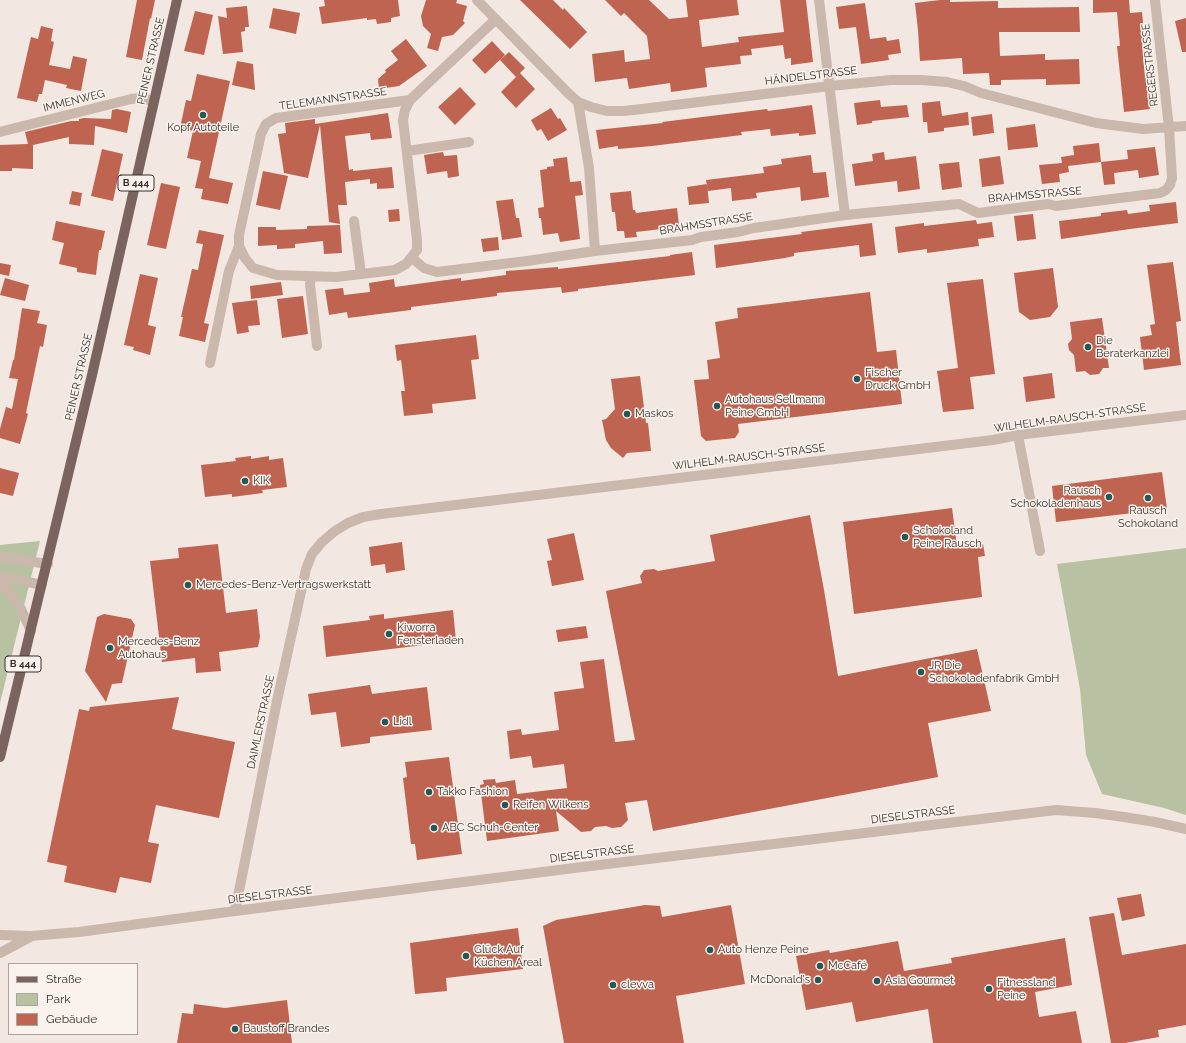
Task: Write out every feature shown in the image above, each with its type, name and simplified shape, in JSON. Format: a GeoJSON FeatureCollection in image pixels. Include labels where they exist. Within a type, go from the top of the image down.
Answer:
{"type":"FeatureCollection","features":[{"type":"Feature","properties":{"kind":"main road","name":"PEINER STRASSE"},"geometry":{"type":"LineString","coordinates":[[0,757],[48,564],[177,0]]}},
{"type":"Feature","properties":{"kind":"street","name":"HÄNDELSTRASSE"},"geometry":{"type":"LineString","coordinates":[[477,0],[563,89],[578,102],[607,111],[624,111],[830,86],[891,80],[921,80],[947,82],[1096,122],[1143,129],[1186,126]]}},
{"type":"Feature","properties":{"kind":"street"},"geometry":{"type":"LineString","coordinates":[[819,0],[845,215]]}},
{"type":"Feature","properties":{"kind":"street","name":"REGERSTRASSE"},"geometry":{"type":"LineString","coordinates":[[1155,0],[1169,128]]}},
{"type":"Feature","properties":{"kind":"street"},"geometry":{"type":"LineString","coordinates":[[239,246],[245,258],[253,268],[277,275],[336,277],[395,270],[406,264],[417,250],[417,240],[403,120],[405,110],[410,100],[496,19]]}},
{"type":"Feature","properties":{"kind":"street","name":"IMMENWEG"},"geometry":{"type":"LineString","coordinates":[[0,132],[131,99],[140,98],[154,101]]}},
{"type":"Feature","properties":{"kind":"street","name":"TELEMANNSTRASSE"},"geometry":{"type":"LineString","coordinates":[[210,363],[229,271],[239,246],[239,235],[257,150],[261,134],[266,124],[276,118],[410,100]]}},
{"type":"Feature","properties":{"kind":"street"},"geometry":{"type":"LineString","coordinates":[[578,102],[589,168],[595,251]]}},
{"type":"Feature","properties":{"kind":"street","name":"BRAHMSSTRASSE"},"geometry":{"type":"LineString","coordinates":[[412,258],[424,268],[437,272],[692,240],[701,237],[738,232],[754,228],[845,215],[960,204],[978,213],[1048,204],[1056,206],[1160,193],[1166,190],[1170,185],[1172,178],[1169,128]]}},
{"type":"Feature","properties":{"kind":"street"},"geometry":{"type":"LineString","coordinates":[[407,151],[469,142]]}},
{"type":"Feature","properties":{"kind":"street"},"geometry":{"type":"LineString","coordinates":[[354,221],[361,274]]}},
{"type":"Feature","properties":{"kind":"street"},"geometry":{"type":"LineString","coordinates":[[311,277],[310,284],[317,346]]}},
{"type":"Feature","properties":{"kind":"street","name":"WILHELM-RAUSCH-STRASSE"},"geometry":{"type":"LineString","coordinates":[[322,542],[335,531],[348,523],[363,517],[381,514],[993,440],[1018,435],[1186,415]]}},
{"type":"Feature","properties":{"kind":"street"},"geometry":{"type":"LineString","coordinates":[[1018,435],[1040,551]]}},
{"type":"Feature","properties":{"kind":"street","name":"DAIMLERSTRASSE"},"geometry":{"type":"LineString","coordinates":[[235,911],[299,596],[306,569],[312,554],[322,542]]}},
{"type":"Feature","properties":{"kind":"street"},"geometry":{"type":"LineString","coordinates":[[0,557],[48,564]]}},
{"type":"Feature","properties":{"kind":"street"},"geometry":{"type":"LineString","coordinates":[[0,576],[42,585]]}},
{"type":"Feature","properties":{"kind":"street"},"geometry":{"type":"LineString","coordinates":[[0,582],[21,609],[31,631]]}},
{"type":"Feature","properties":{"kind":"street","name":"DIESELSTRASSE"},"geometry":{"type":"LineString","coordinates":[[0,935],[31,936],[93,930],[647,859],[1056,810],[1102,814],[1155,822],[1186,829]]}},
{"type":"Feature","properties":{"kind":"street"},"geometry":{"type":"LineString","coordinates":[[0,953],[31,936]]}},
{"type":"Feature","properties":{"kind":"green space"},"geometry":{"type":"Polygon","coordinates":[[[40,541],[0,703],[0,545],[40,541]]]}},
{"type":"Feature","properties":{"kind":"green space"},"geometry":{"type":"Polygon","coordinates":[[[1186,548],[1186,815],[1164,808],[1102,794],[1086,755],[1080,689],[1057,564],[1186,548]]]}},
{"type":"Feature","properties":{"kind":"building"},"geometry":{"type":"Polygon","coordinates":[[[137,0],[155,0],[142,60],[126,57],[137,0]]]}},
{"type":"Feature","properties":{"kind":"building"},"geometry":{"type":"Polygon","coordinates":[[[324,0],[398,0],[400,16],[391,18],[391,22],[377,24],[376,19],[367,20],[367,18],[322,24],[319,7],[325,6],[324,0]]]}},
{"type":"Feature","properties":{"kind":"building"},"geometry":{"type":"Polygon","coordinates":[[[426,0],[457,0],[456,3],[467,6],[463,21],[465,23],[453,35],[442,37],[438,51],[427,48],[431,34],[423,26],[421,16],[426,0]]]}},
{"type":"Feature","properties":{"kind":"building"},"geometry":{"type":"Polygon","coordinates":[[[520,0],[553,0],[563,10],[564,8],[587,32],[570,49],[520,0]]]}},
{"type":"Feature","properties":{"kind":"building"},"geometry":{"type":"Polygon","coordinates":[[[605,0],[649,0],[669,19],[688,17],[686,0],[737,0],[739,15],[699,20],[702,47],[739,42],[738,37],[784,32],[780,0],[806,0],[813,62],[791,65],[791,58],[785,59],[783,45],[751,49],[752,55],[740,56],[741,64],[705,68],[707,87],[671,92],[670,83],[629,89],[627,78],[595,82],[592,54],[624,50],[625,62],[650,59],[647,36],[624,13],[621,16],[605,0]]]}},
{"type":"Feature","properties":{"kind":"building"},"geometry":{"type":"Polygon","coordinates":[[[950,0],[950,2],[998,1],[998,8],[1079,7],[1080,32],[999,32],[1000,56],[1045,54],[1045,60],[1079,59],[1080,84],[1046,85],[1046,79],[1001,80],[1001,85],[990,85],[989,73],[963,74],[962,58],[920,61],[915,3],[950,0]]]}},
{"type":"Feature","properties":{"kind":"building"},"geometry":{"type":"Polygon","coordinates":[[[1093,0],[1129,0],[1130,13],[1142,12],[1145,43],[1142,44],[1150,109],[1124,112],[1117,46],[1120,46],[1117,12],[1093,13],[1093,0]]]}},
{"type":"Feature","properties":{"kind":"building"},"geometry":{"type":"Polygon","coordinates":[[[865,3],[870,39],[886,37],[887,41],[899,39],[901,53],[888,55],[889,60],[861,64],[856,27],[839,29],[836,7],[865,3]]]}},
{"type":"Feature","properties":{"kind":"building"},"geometry":{"type":"Polygon","coordinates":[[[247,6],[249,27],[245,27],[245,31],[241,32],[243,52],[223,54],[218,16],[227,18],[226,8],[247,6]]]}},
{"type":"Feature","properties":{"kind":"building"},"geometry":{"type":"Polygon","coordinates":[[[273,8],[300,13],[296,34],[269,28],[273,8]]]}},
{"type":"Feature","properties":{"kind":"building"},"geometry":{"type":"Polygon","coordinates":[[[195,11],[213,15],[204,55],[184,51],[195,11]]]}},
{"type":"Feature","properties":{"kind":"building"},"geometry":{"type":"Polygon","coordinates":[[[1186,18],[1186,52],[1182,52],[1175,21],[1186,18]]]}},
{"type":"Feature","properties":{"kind":"building"},"geometry":{"type":"Polygon","coordinates":[[[41,26],[53,29],[51,41],[54,42],[49,65],[70,69],[73,56],[87,59],[81,91],[66,88],[67,85],[45,80],[42,94],[39,94],[37,102],[17,98],[31,37],[38,39],[41,26]]]}},
{"type":"Feature","properties":{"kind":"building"},"geometry":{"type":"Polygon","coordinates":[[[406,39],[427,66],[399,86],[379,89],[378,79],[386,72],[385,70],[398,60],[391,51],[406,39]]]}},
{"type":"Feature","properties":{"kind":"building"},"geometry":{"type":"Polygon","coordinates":[[[492,41],[505,55],[485,74],[472,60],[492,41]]]}},
{"type":"Feature","properties":{"kind":"building"},"geometry":{"type":"Polygon","coordinates":[[[509,52],[525,68],[516,77],[500,60],[509,52]]]}},
{"type":"Feature","properties":{"kind":"building"},"geometry":{"type":"Polygon","coordinates":[[[237,61],[253,64],[255,90],[232,85],[237,61]]]}},
{"type":"Feature","properties":{"kind":"building"},"geometry":{"type":"Polygon","coordinates":[[[520,73],[535,89],[516,108],[501,92],[520,73]]]}},
{"type":"Feature","properties":{"kind":"building","name":"Kopf Autoteile"},"geometry":{"type":"Polygon","coordinates":[[[197,74],[230,81],[209,178],[233,183],[228,204],[201,199],[203,189],[195,188],[201,161],[187,158],[193,131],[180,128],[186,100],[191,101],[197,74]]]}},
{"type":"Feature","properties":{"kind":"building"},"geometry":{"type":"Polygon","coordinates":[[[460,87],[476,104],[455,125],[438,107],[460,87]]]}},
{"type":"Feature","properties":{"kind":"building"},"geometry":{"type":"Polygon","coordinates":[[[880,100],[881,107],[907,105],[909,117],[872,121],[872,123],[857,125],[854,103],[880,100]]]}},
{"type":"Feature","properties":{"kind":"building"},"geometry":{"type":"Polygon","coordinates":[[[940,101],[942,116],[968,112],[969,125],[944,128],[944,131],[928,133],[927,122],[923,122],[922,103],[940,101]]]}},
{"type":"Feature","properties":{"kind":"building"},"geometry":{"type":"Polygon","coordinates":[[[812,105],[816,134],[799,136],[799,133],[771,136],[770,129],[741,132],[742,135],[652,146],[618,149],[618,146],[599,149],[596,130],[663,123],[662,122],[767,109],[768,111],[812,105]]]}},
{"type":"Feature","properties":{"kind":"building"},"geometry":{"type":"Polygon","coordinates":[[[551,108],[558,119],[560,118],[567,130],[548,141],[541,129],[537,131],[531,120],[551,108]]]}},
{"type":"Feature","properties":{"kind":"building"},"geometry":{"type":"Polygon","coordinates":[[[117,109],[131,112],[127,133],[95,126],[94,145],[69,144],[69,137],[33,145],[33,169],[12,168],[12,171],[0,171],[0,145],[28,144],[25,132],[71,121],[79,121],[79,119],[111,119],[112,110],[117,109]]]}},
{"type":"Feature","properties":{"kind":"building"},"geometry":{"type":"Polygon","coordinates":[[[388,113],[392,138],[371,140],[370,133],[345,136],[349,170],[353,169],[353,171],[392,167],[394,188],[377,189],[377,183],[370,184],[370,179],[345,182],[347,205],[338,205],[340,224],[329,222],[320,125],[308,178],[284,173],[278,134],[286,133],[285,123],[315,119],[315,124],[388,113]]]}},
{"type":"Feature","properties":{"kind":"building"},"geometry":{"type":"Polygon","coordinates":[[[992,114],[994,133],[973,136],[971,117],[992,114]]]}},
{"type":"Feature","properties":{"kind":"building"},"geometry":{"type":"Polygon","coordinates":[[[1035,124],[1038,147],[1008,150],[1006,128],[1035,124]]]}},
{"type":"Feature","properties":{"kind":"building"},"geometry":{"type":"Polygon","coordinates":[[[1099,143],[1101,162],[1068,166],[1069,172],[1059,174],[1060,182],[1042,184],[1039,165],[1062,163],[1061,157],[1074,155],[1073,146],[1099,143]]]}},
{"type":"Feature","properties":{"kind":"building"},"geometry":{"type":"Polygon","coordinates":[[[1155,147],[1159,175],[1139,178],[1138,170],[1114,173],[1115,184],[1104,185],[1101,162],[1128,159],[1127,150],[1155,147]]]}},
{"type":"Feature","properties":{"kind":"building"},"geometry":{"type":"Polygon","coordinates":[[[102,149],[123,154],[113,201],[91,196],[102,149]]]}},
{"type":"Feature","properties":{"kind":"building"},"geometry":{"type":"Polygon","coordinates":[[[443,152],[444,156],[457,155],[459,176],[448,178],[447,171],[427,174],[424,155],[443,152]]]}},
{"type":"Feature","properties":{"kind":"building"},"geometry":{"type":"Polygon","coordinates":[[[884,152],[885,160],[916,156],[920,189],[898,192],[897,181],[855,186],[852,164],[873,161],[872,154],[884,152]]]}},
{"type":"Feature","properties":{"kind":"building"},"geometry":{"type":"Polygon","coordinates":[[[811,155],[813,173],[826,172],[829,197],[801,201],[800,187],[756,193],[757,198],[732,201],[731,188],[708,191],[706,180],[764,173],[763,167],[782,164],[781,159],[811,155]]]}},
{"type":"Feature","properties":{"kind":"building"},"geometry":{"type":"Polygon","coordinates":[[[1000,156],[1004,184],[982,187],[979,159],[1000,156]]]}},
{"type":"Feature","properties":{"kind":"building"},"geometry":{"type":"Polygon","coordinates":[[[567,157],[570,182],[581,181],[583,195],[575,196],[580,239],[560,242],[558,233],[543,235],[538,208],[544,207],[540,170],[554,166],[553,159],[567,157]]]}},
{"type":"Feature","properties":{"kind":"building"},"geometry":{"type":"Polygon","coordinates":[[[959,162],[962,187],[942,190],[939,164],[959,162]]]}},
{"type":"Feature","properties":{"kind":"building"},"geometry":{"type":"Polygon","coordinates":[[[263,171],[288,176],[280,210],[256,205],[263,171]]]}},
{"type":"Feature","properties":{"kind":"building"},"geometry":{"type":"Polygon","coordinates":[[[161,183],[180,187],[166,249],[147,245],[161,183]]]}},
{"type":"Feature","properties":{"kind":"building"},"geometry":{"type":"Polygon","coordinates":[[[707,184],[709,203],[689,205],[687,187],[707,184]]]}},
{"type":"Feature","properties":{"kind":"building"},"geometry":{"type":"Polygon","coordinates":[[[72,191],[82,193],[80,206],[69,204],[72,191]]]}},
{"type":"Feature","properties":{"kind":"building"},"geometry":{"type":"Polygon","coordinates":[[[631,191],[633,210],[635,210],[636,213],[677,208],[679,225],[669,226],[670,228],[636,232],[637,237],[625,238],[624,231],[617,231],[615,212],[612,212],[610,193],[631,191]]]}},
{"type":"Feature","properties":{"kind":"building"},"geometry":{"type":"Polygon","coordinates":[[[513,199],[516,218],[519,218],[522,237],[502,240],[496,201],[513,199]]]}},
{"type":"Feature","properties":{"kind":"building"},"geometry":{"type":"Polygon","coordinates":[[[1176,202],[1178,223],[1061,239],[1059,221],[1101,216],[1101,213],[1127,210],[1128,214],[1150,211],[1149,205],[1176,202]]]}},
{"type":"Feature","properties":{"kind":"building"},"geometry":{"type":"Polygon","coordinates":[[[399,209],[400,221],[389,222],[388,210],[399,209]]]}},
{"type":"Feature","properties":{"kind":"building"},"geometry":{"type":"Polygon","coordinates":[[[1033,214],[1036,239],[1017,241],[1014,216],[1033,214]]]}},
{"type":"Feature","properties":{"kind":"building"},"geometry":{"type":"Polygon","coordinates":[[[976,220],[977,224],[992,222],[994,237],[978,239],[979,246],[927,253],[927,249],[898,253],[895,227],[924,223],[924,226],[976,220]]]}},
{"type":"Feature","properties":{"kind":"building"},"geometry":{"type":"Polygon","coordinates":[[[56,221],[105,231],[101,250],[99,250],[96,275],[77,272],[77,268],[59,264],[64,243],[52,240],[56,221]]]}},
{"type":"Feature","properties":{"kind":"building"},"geometry":{"type":"Polygon","coordinates":[[[872,223],[876,255],[860,257],[859,245],[794,253],[794,256],[785,258],[716,268],[714,245],[802,234],[801,232],[872,223]]]}},
{"type":"Feature","properties":{"kind":"building"},"geometry":{"type":"Polygon","coordinates":[[[340,225],[342,253],[324,254],[323,241],[295,244],[295,248],[277,249],[277,245],[258,246],[258,227],[276,227],[276,230],[307,229],[307,226],[340,225]]]}},
{"type":"Feature","properties":{"kind":"building"},"geometry":{"type":"Polygon","coordinates":[[[199,230],[224,235],[204,323],[209,324],[205,342],[179,336],[183,317],[181,317],[192,269],[198,270],[203,244],[196,243],[199,230]]]}},
{"type":"Feature","properties":{"kind":"building"},"geometry":{"type":"Polygon","coordinates":[[[498,237],[499,250],[483,252],[481,239],[498,237]]]}},
{"type":"Feature","properties":{"kind":"building"},"geometry":{"type":"Polygon","coordinates":[[[692,252],[695,275],[578,289],[578,291],[562,293],[561,287],[497,293],[497,296],[411,307],[411,310],[348,318],[347,312],[329,315],[325,290],[343,288],[344,295],[370,292],[369,283],[394,279],[395,287],[461,278],[461,281],[506,275],[506,271],[558,267],[558,269],[692,252]]]}},
{"type":"Feature","properties":{"kind":"building"},"geometry":{"type":"Polygon","coordinates":[[[1173,262],[1181,321],[1176,322],[1181,365],[1144,370],[1140,337],[1152,335],[1150,325],[1155,324],[1147,265],[1173,262]]]}},
{"type":"Feature","properties":{"kind":"building"},"geometry":{"type":"Polygon","coordinates":[[[0,263],[11,265],[9,276],[0,274],[0,263]]]}},
{"type":"Feature","properties":{"kind":"building"},"geometry":{"type":"Polygon","coordinates":[[[1053,268],[1058,307],[1050,317],[1030,320],[1019,312],[1014,273],[1053,268]]]}},
{"type":"Feature","properties":{"kind":"building"},"geometry":{"type":"Polygon","coordinates":[[[140,274],[158,278],[148,325],[156,327],[150,355],[133,350],[134,347],[124,345],[140,274]]]}},
{"type":"Feature","properties":{"kind":"building"},"geometry":{"type":"Polygon","coordinates":[[[5,278],[29,285],[25,301],[0,295],[5,278]]]}},
{"type":"Feature","properties":{"kind":"building"},"geometry":{"type":"Polygon","coordinates":[[[983,279],[995,374],[970,377],[974,409],[943,412],[937,371],[958,368],[947,283],[983,279]]]}},
{"type":"Feature","properties":{"kind":"building"},"geometry":{"type":"Polygon","coordinates":[[[281,282],[283,295],[251,299],[250,286],[281,282]]]}},
{"type":"Feature","properties":{"kind":"building"},"geometry":{"type":"Polygon","coordinates":[[[870,292],[877,352],[896,350],[902,404],[738,424],[739,432],[735,438],[706,441],[701,436],[694,380],[709,379],[707,360],[720,358],[715,322],[738,318],[737,308],[870,292]]]}},
{"type":"Feature","properties":{"kind":"building"},"geometry":{"type":"Polygon","coordinates":[[[303,296],[308,334],[282,338],[277,299],[303,296]]]}},
{"type":"Feature","properties":{"kind":"building"},"geometry":{"type":"Polygon","coordinates":[[[257,300],[260,325],[248,326],[249,332],[237,334],[232,303],[257,300]]]}},
{"type":"Feature","properties":{"kind":"building"},"geometry":{"type":"Polygon","coordinates":[[[22,308],[40,311],[37,323],[47,325],[43,347],[40,346],[26,413],[28,414],[20,444],[0,438],[0,429],[6,407],[12,409],[18,379],[9,378],[14,360],[22,308]]]}},
{"type":"Feature","properties":{"kind":"building","name":"Die Beraterkanzlei"},"geometry":{"type":"Polygon","coordinates":[[[1102,318],[1109,368],[1103,368],[1099,374],[1090,375],[1085,371],[1076,372],[1074,355],[1069,350],[1068,344],[1072,339],[1070,322],[1102,318]]]}},
{"type":"Feature","properties":{"kind":"building"},"geometry":{"type":"Polygon","coordinates":[[[476,335],[479,359],[471,360],[476,399],[432,404],[433,413],[404,416],[401,391],[405,391],[401,360],[397,361],[395,345],[476,335]]]}},
{"type":"Feature","properties":{"kind":"building"},"geometry":{"type":"Polygon","coordinates":[[[1052,373],[1055,398],[1026,402],[1023,377],[1052,373]]]}},
{"type":"Feature","properties":{"kind":"building","name":"Maskos"},"geometry":{"type":"Polygon","coordinates":[[[640,376],[651,451],[627,453],[623,458],[611,448],[606,440],[602,420],[606,419],[615,409],[611,379],[640,376]]]}},
{"type":"Feature","properties":{"kind":"building","name":"KIK"},"geometry":{"type":"Polygon","coordinates":[[[251,456],[251,459],[269,456],[269,460],[283,458],[287,487],[262,490],[263,493],[232,497],[232,494],[205,497],[201,465],[236,461],[235,458],[251,456]]]}},
{"type":"Feature","properties":{"kind":"building"},"geometry":{"type":"Polygon","coordinates":[[[0,468],[19,473],[13,496],[0,493],[0,468]]]}},
{"type":"Feature","properties":{"kind":"building","name":"Rausch Schokoladenhaus"},"geometry":{"type":"Polygon","coordinates":[[[1162,472],[1167,509],[1056,522],[1052,486],[1162,472]]]}},
{"type":"Feature","properties":{"kind":"building"},"geometry":{"type":"Polygon","coordinates":[[[952,508],[957,546],[983,544],[985,556],[978,557],[982,597],[854,614],[843,522],[952,508]]]}},
{"type":"Feature","properties":{"kind":"building","name":"JR Die Schokoladenfabrik GmbH"},"geometry":{"type":"Polygon","coordinates":[[[810,515],[838,676],[977,649],[991,711],[928,723],[938,777],[653,831],[647,800],[625,803],[628,820],[621,827],[595,827],[591,831],[581,832],[556,811],[559,831],[487,841],[480,785],[484,784],[483,780],[495,779],[496,783],[515,780],[517,794],[567,788],[564,764],[533,768],[531,756],[510,759],[507,731],[521,729],[522,735],[559,730],[554,692],[584,688],[580,662],[604,659],[615,742],[635,740],[606,591],[642,583],[640,576],[644,570],[654,569],[658,571],[715,561],[710,535],[810,515]]]}},
{"type":"Feature","properties":{"kind":"building"},"geometry":{"type":"Polygon","coordinates":[[[574,533],[584,580],[552,586],[547,561],[552,560],[547,539],[574,533]]]}},
{"type":"Feature","properties":{"kind":"building"},"geometry":{"type":"Polygon","coordinates":[[[402,542],[405,570],[386,573],[385,564],[371,566],[369,547],[402,542]]]}},
{"type":"Feature","properties":{"kind":"building","name":"Mercedes-Benz-Vertragswerkstatt"},"geometry":{"type":"Polygon","coordinates":[[[218,544],[226,613],[257,609],[260,637],[258,647],[219,652],[221,671],[196,673],[195,658],[162,662],[150,561],[179,558],[178,548],[218,544]]]}},
{"type":"Feature","properties":{"kind":"building","name":"Kiworra Fensterladen"},"geometry":{"type":"Polygon","coordinates":[[[453,610],[456,641],[326,657],[323,626],[370,620],[369,616],[384,614],[384,619],[453,610]]]}},
{"type":"Feature","properties":{"kind":"building","name":"Mercedes-Benz Autohaus"},"geometry":{"type":"Polygon","coordinates":[[[104,614],[131,619],[135,625],[122,683],[112,684],[106,702],[85,671],[97,617],[104,614]]]}},
{"type":"Feature","properties":{"kind":"building"},"geometry":{"type":"Polygon","coordinates":[[[586,626],[588,638],[558,642],[556,630],[586,626]]]}},
{"type":"Feature","properties":{"kind":"building","name":"Lidl"},"geometry":{"type":"Polygon","coordinates":[[[370,685],[372,694],[427,687],[432,730],[370,737],[370,743],[341,747],[336,712],[311,715],[308,694],[370,685]]]}},
{"type":"Feature","properties":{"kind":"building"},"geometry":{"type":"Polygon","coordinates":[[[179,697],[172,729],[235,742],[219,818],[156,805],[148,842],[159,844],[151,883],[120,877],[116,893],[64,882],[67,866],[47,862],[79,709],[89,711],[90,707],[179,697]]]}},
{"type":"Feature","properties":{"kind":"building"},"geometry":{"type":"Polygon","coordinates":[[[449,757],[462,854],[417,860],[415,844],[411,844],[403,778],[407,777],[405,762],[449,757]]]}},
{"type":"Feature","properties":{"kind":"building"},"geometry":{"type":"Polygon","coordinates":[[[1141,894],[1145,916],[1122,921],[1117,898],[1141,894]]]}},
{"type":"Feature","properties":{"kind":"building","name":"clevva"},"geometry":{"type":"Polygon","coordinates":[[[645,905],[660,906],[662,917],[731,905],[745,984],[676,996],[684,1043],[564,1043],[543,926],[556,920],[645,905]]]}},
{"type":"Feature","properties":{"kind":"building"},"geometry":{"type":"Polygon","coordinates":[[[1114,913],[1122,955],[1186,944],[1186,1025],[1158,1030],[1159,1037],[1125,1043],[1111,1043],[1089,917],[1114,913]]]}},
{"type":"Feature","properties":{"kind":"building","name":"Glück Auf Küchen Areal"},"geometry":{"type":"Polygon","coordinates":[[[518,928],[523,969],[446,978],[447,991],[415,994],[410,943],[518,928]]]}},
{"type":"Feature","properties":{"kind":"building","name":"Fitnessland Peine"},"geometry":{"type":"Polygon","coordinates":[[[1065,938],[1072,985],[1035,992],[1039,1017],[1076,1011],[1082,1043],[933,1043],[928,1009],[856,1022],[852,1002],[806,1010],[796,956],[829,950],[830,953],[898,941],[904,971],[952,963],[951,958],[1065,938]]]}},
{"type":"Feature","properties":{"kind":"building","name":"Baustoff Brandes"},"geometry":{"type":"Polygon","coordinates":[[[287,1000],[292,1043],[177,1043],[182,1013],[193,1014],[194,1004],[225,1008],[287,1000]]]}},
{"type":"Feature","properties":{"kind":"place","name":"Kopf Autoteile"},"geometry":{"type":"Point","coordinates":[203,115]}},
{"type":"Feature","properties":{"kind":"place","name":"Die Beraterkanzlei"},"geometry":{"type":"Point","coordinates":[1088,347]}},
{"type":"Feature","properties":{"kind":"place","name":"Fischer Druck GmbH"},"geometry":{"type":"Point","coordinates":[857,379]}},
{"type":"Feature","properties":{"kind":"place","name":"Autohaus Sellmann Peine GmbH"},"geometry":{"type":"Point","coordinates":[717,406]}},
{"type":"Feature","properties":{"kind":"place","name":"Maskos"},"geometry":{"type":"Point","coordinates":[627,414]}},
{"type":"Feature","properties":{"kind":"place","name":"KIK"},"geometry":{"type":"Point","coordinates":[245,481]}},
{"type":"Feature","properties":{"kind":"place","name":"Rausch Schokoladenhaus"},"geometry":{"type":"Point","coordinates":[1109,497]}},
{"type":"Feature","properties":{"kind":"place","name":"Rausch Schokoland"},"geometry":{"type":"Point","coordinates":[1148,498]}},
{"type":"Feature","properties":{"kind":"place","name":"Schokoland Peine Rausch"},"geometry":{"type":"Point","coordinates":[905,537]}},
{"type":"Feature","properties":{"kind":"place","name":"Mercedes-Benz-Vertragswerkstatt"},"geometry":{"type":"Point","coordinates":[188,585]}},
{"type":"Feature","properties":{"kind":"place","name":"Kiworra Fensterladen"},"geometry":{"type":"Point","coordinates":[389,634]}},
{"type":"Feature","properties":{"kind":"place","name":"Mercedes-Benz Autohaus"},"geometry":{"type":"Point","coordinates":[110,648]}},
{"type":"Feature","properties":{"kind":"place","name":"JR Die Schokoladenfabrik GmbH"},"geometry":{"type":"Point","coordinates":[921,672]}},
{"type":"Feature","properties":{"kind":"place","name":"Lidl"},"geometry":{"type":"Point","coordinates":[385,722]}},
{"type":"Feature","properties":{"kind":"place","name":"Takko Fashion"},"geometry":{"type":"Point","coordinates":[429,792]}},
{"type":"Feature","properties":{"kind":"place","name":"Reifen Wilkens"},"geometry":{"type":"Point","coordinates":[505,805]}},
{"type":"Feature","properties":{"kind":"place","name":"ABC Schuh-Center"},"geometry":{"type":"Point","coordinates":[434,828]}},
{"type":"Feature","properties":{"kind":"place","name":"Auto Henze Peine"},"geometry":{"type":"Point","coordinates":[710,950]}},
{"type":"Feature","properties":{"kind":"place","name":"Glück Auf Küchen Areal"},"geometry":{"type":"Point","coordinates":[466,956]}},
{"type":"Feature","properties":{"kind":"place","name":"McCafé"},"geometry":{"type":"Point","coordinates":[820,966]}},
{"type":"Feature","properties":{"kind":"place","name":"McDonald's"},"geometry":{"type":"Point","coordinates":[818,980]}},
{"type":"Feature","properties":{"kind":"place","name":"Asia Gourmet"},"geometry":{"type":"Point","coordinates":[877,981]}},
{"type":"Feature","properties":{"kind":"place","name":"clevva"},"geometry":{"type":"Point","coordinates":[613,985]}},
{"type":"Feature","properties":{"kind":"place","name":"Fitnessland Peine"},"geometry":{"type":"Point","coordinates":[989,989]}},
{"type":"Feature","properties":{"kind":"place","name":"Baustoff Brandes"},"geometry":{"type":"Point","coordinates":[235,1029]}}]}
